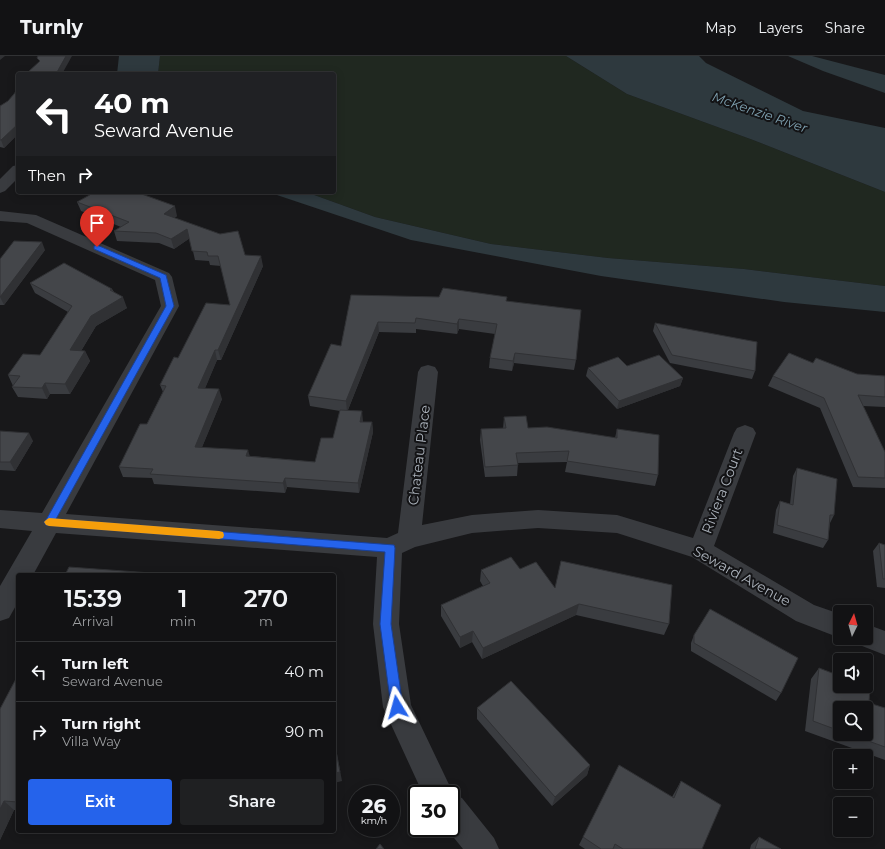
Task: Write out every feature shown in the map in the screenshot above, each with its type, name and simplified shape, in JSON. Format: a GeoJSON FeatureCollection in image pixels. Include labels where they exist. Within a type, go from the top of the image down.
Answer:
{"type":"FeatureCollection","features":[{"type":"Feature","properties":{"kind":"street"},"geometry":{"type":"LineString","coordinates":[[0,188],[16,171]]}},
{"type":"Feature","properties":{"kind":"street"},"geometry":{"type":"LineString","coordinates":[[0,216],[30,218],[163,277],[170,306],[21,573]]}},
{"type":"Feature","properties":{"kind":"street","name":"Chateau Place"},"geometry":{"type":"LineString","coordinates":[[428,372],[386,624],[397,707],[435,785]]}},
{"type":"Feature","properties":{"kind":"street","name":"Riviera Court"},"geometry":{"type":"LineString","coordinates":[[700,550],[745,433]]}},
{"type":"Feature","properties":{"kind":"street","name":"Seward Avenue"},"geometry":{"type":"LineString","coordinates":[[0,519],[400,543],[472,524],[538,519],[617,524],[700,550],[806,612],[833,623]]}},
{"type":"Feature","properties":{"kind":"street"},"geometry":{"type":"LineString","coordinates":[[0,610],[16,582]]}},
{"type":"Feature","properties":{"kind":"street"},"geometry":{"type":"LineString","coordinates":[[873,639],[885,643]]}},
{"type":"Feature","properties":{"kind":"street"},"geometry":{"type":"LineString","coordinates":[[460,820],[483,849]]}},
{"type":"Feature","properties":{"kind":"shaded area"},"geometry":{"type":"Polygon","coordinates":[[[160,56],[566,56],[627,94],[753,140],[885,192],[885,286],[744,269],[608,258],[491,244],[375,217],[312,194],[336,194],[336,72],[158,72],[160,56]]]}},
{"type":"Feature","properties":{"kind":"water"},"geometry":{"type":"Polygon","coordinates":[[[119,56],[160,56],[158,72],[117,72],[119,56]]]}},
{"type":"Feature","properties":{"kind":"water","name":"McKenzie River"},"geometry":{"type":"Polygon","coordinates":[[[566,56],[699,56],[706,63],[803,111],[885,128],[885,192],[753,140],[627,94],[566,56]]]}},
{"type":"Feature","properties":{"kind":"water"},"geometry":{"type":"Polygon","coordinates":[[[788,56],[812,56],[885,75],[885,93],[823,71],[788,56]]]}},
{"type":"Feature","properties":{"kind":"water"},"geometry":{"type":"Polygon","coordinates":[[[274,194],[312,194],[375,217],[491,244],[608,258],[744,269],[885,286],[885,312],[784,302],[601,276],[411,240],[274,194]]]}},
{"type":"Feature","properties":{"kind":"building"},"geometry":{"type":"Polygon","coordinates":[[[38,56],[66,56],[57,72],[28,72],[40,61],[37,58],[38,56]]]}},
{"type":"Feature","properties":{"kind":"building"},"geometry":{"type":"Polygon","coordinates":[[[16,91],[16,126],[0,140],[0,106],[8,101],[16,91]]]}},
{"type":"Feature","properties":{"kind":"building"},"geometry":{"type":"Polygon","coordinates":[[[91,194],[142,194],[175,206],[164,214],[220,234],[238,231],[245,255],[261,256],[218,350],[215,350],[198,388],[219,389],[195,447],[248,450],[246,456],[315,462],[321,438],[333,438],[340,410],[362,411],[360,422],[372,422],[358,483],[285,478],[283,483],[150,474],[153,469],[119,467],[140,424],[147,424],[166,386],[160,385],[174,357],[178,358],[206,303],[230,305],[218,256],[208,256],[207,252],[192,251],[187,229],[171,239],[156,233],[114,231],[129,222],[77,202],[91,194]]]}},
{"type":"Feature","properties":{"kind":"building"},"geometry":{"type":"Polygon","coordinates":[[[14,241],[42,242],[0,297],[0,259],[14,241]]]}},
{"type":"Feature","properties":{"kind":"building"},"geometry":{"type":"Polygon","coordinates":[[[64,263],[112,289],[110,290],[123,297],[91,316],[70,350],[85,351],[65,384],[45,383],[42,388],[12,387],[20,376],[8,375],[23,354],[40,355],[72,306],[30,283],[64,263]]]}},
{"type":"Feature","properties":{"kind":"building"},"geometry":{"type":"Polygon","coordinates":[[[443,288],[507,297],[506,301],[581,310],[576,360],[515,353],[513,361],[490,358],[497,324],[459,319],[457,324],[416,318],[415,323],[378,322],[346,401],[308,396],[331,344],[341,346],[351,295],[439,297],[443,288]]]}},
{"type":"Feature","properties":{"kind":"building"},"geometry":{"type":"Polygon","coordinates":[[[655,323],[757,342],[755,371],[672,355],[655,323]]]}},
{"type":"Feature","properties":{"kind":"building"},"geometry":{"type":"Polygon","coordinates":[[[789,353],[813,363],[816,358],[857,374],[885,376],[885,397],[858,395],[885,452],[885,478],[858,477],[824,398],[773,376],[789,353]]]}},
{"type":"Feature","properties":{"kind":"building"},"geometry":{"type":"Polygon","coordinates":[[[659,355],[683,378],[619,401],[588,368],[618,357],[627,366],[659,355]]]}},
{"type":"Feature","properties":{"kind":"building"},"geometry":{"type":"Polygon","coordinates":[[[526,416],[528,428],[547,427],[617,438],[617,429],[659,435],[658,475],[567,461],[569,451],[516,453],[518,465],[485,467],[481,429],[506,428],[504,417],[526,416]]]}},
{"type":"Feature","properties":{"kind":"building"},"geometry":{"type":"Polygon","coordinates":[[[0,431],[29,433],[10,462],[0,462],[0,431]]]}},
{"type":"Feature","properties":{"kind":"building"},"geometry":{"type":"Polygon","coordinates":[[[797,468],[837,479],[834,515],[830,515],[828,540],[777,525],[780,501],[793,505],[797,468]]]}},
{"type":"Feature","properties":{"kind":"building"},"geometry":{"type":"Polygon","coordinates":[[[879,543],[885,545],[885,579],[883,579],[879,543]]]}},
{"type":"Feature","properties":{"kind":"building"},"geometry":{"type":"Polygon","coordinates":[[[511,557],[520,569],[536,562],[555,588],[561,561],[672,585],[669,624],[579,604],[483,648],[473,631],[460,637],[441,605],[490,583],[481,570],[511,557]]]}},
{"type":"Feature","properties":{"kind":"building"},"geometry":{"type":"Polygon","coordinates":[[[69,567],[151,573],[66,573],[69,567]]]}},
{"type":"Feature","properties":{"kind":"building"},"geometry":{"type":"Polygon","coordinates":[[[710,609],[798,658],[781,693],[694,643],[694,635],[710,609]]]}},
{"type":"Feature","properties":{"kind":"building"},"geometry":{"type":"Polygon","coordinates":[[[819,668],[833,673],[833,693],[870,693],[869,701],[833,701],[833,728],[813,721],[819,668]]]}},
{"type":"Feature","properties":{"kind":"building"},"geometry":{"type":"Polygon","coordinates":[[[16,679],[16,802],[4,801],[0,809],[0,709],[16,679]]]}},
{"type":"Feature","properties":{"kind":"building"},"geometry":{"type":"Polygon","coordinates":[[[511,681],[590,765],[555,797],[477,708],[511,681]]]}},
{"type":"Feature","properties":{"kind":"building"},"geometry":{"type":"Polygon","coordinates":[[[873,704],[885,708],[885,747],[868,741],[873,741],[873,704]]]}},
{"type":"Feature","properties":{"kind":"building"},"geometry":{"type":"Polygon","coordinates":[[[336,751],[340,772],[336,773],[336,751]]]}},
{"type":"Feature","properties":{"kind":"building"},"geometry":{"type":"Polygon","coordinates":[[[619,765],[674,798],[681,781],[721,805],[702,849],[623,849],[615,844],[613,849],[601,849],[583,837],[619,765]]]}},
{"type":"Feature","properties":{"kind":"building"},"geometry":{"type":"Polygon","coordinates":[[[759,837],[781,849],[755,849],[759,837]]]}},
{"type":"Feature","properties":{"kind":"building"},"geometry":{"type":"Polygon","coordinates":[[[380,844],[384,849],[376,849],[380,844]]]}},
{"type":"Feature","properties":{"kind":"slow traffic"},"geometry":{"type":"LineString","coordinates":[[49,522],[219,535]]}},
{"type":"Feature","properties":{"kind":"route"},"geometry":{"type":"LineString","coordinates":[[97,247],[163,277],[170,306],[49,522],[390,548],[386,624],[397,707]]}}]}
